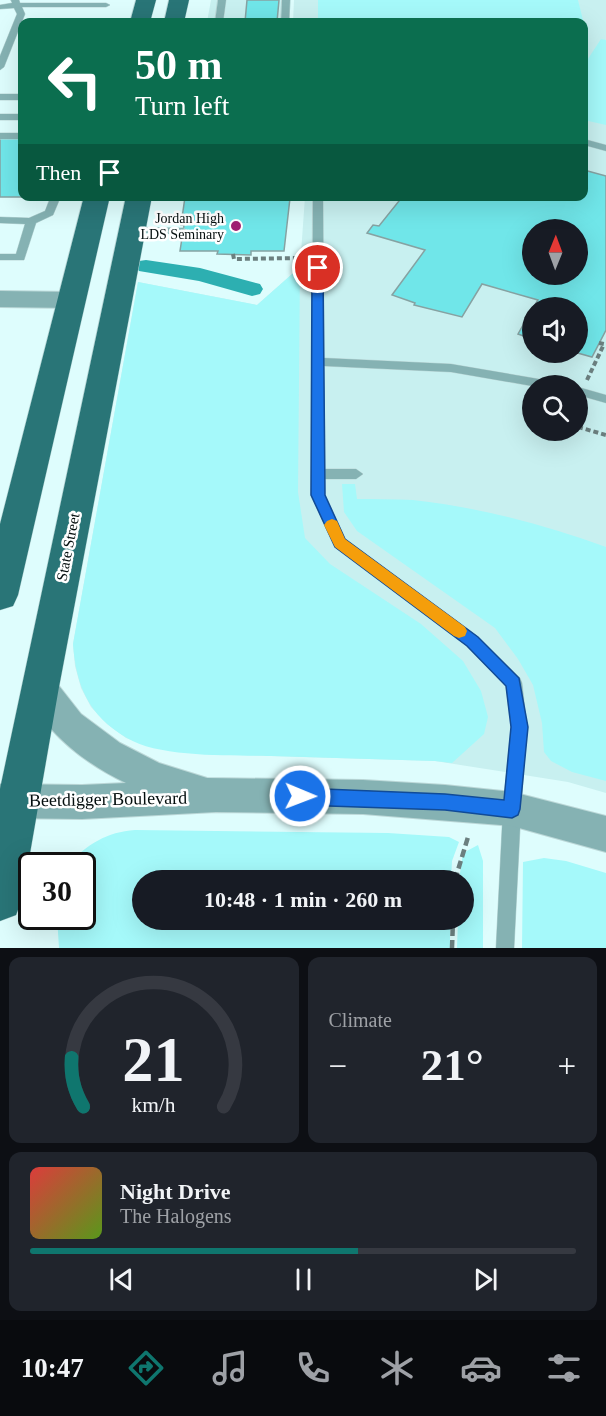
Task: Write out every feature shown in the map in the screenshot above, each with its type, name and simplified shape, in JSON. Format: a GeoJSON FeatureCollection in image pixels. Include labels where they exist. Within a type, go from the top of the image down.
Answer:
{"type":"FeatureCollection","features":[{"type":"Feature","properties":{"kind":"main road"},"geometry":{"type":"LineString","coordinates":[[141,18],[146,0]]}},
{"type":"Feature","properties":{"kind":"main road"},"geometry":{"type":"LineString","coordinates":[[175,18],[179,0]]}},
{"type":"Feature","properties":{"kind":"main road"},"geometry":{"type":"LineString","coordinates":[[0,595],[96,201]]}},
{"type":"Feature","properties":{"kind":"main road","name":"State Street"},"geometry":{"type":"LineString","coordinates":[[0,899],[9,801],[40,687],[138,201]]}},
{"type":"Feature","properties":{"kind":"main road"},"geometry":{"type":"LineString","coordinates":[[72,300],[87,306],[91,313],[85,338],[104,372]]}},
{"type":"Feature","properties":{"kind":"street"},"geometry":{"type":"LineString","coordinates":[[0,299],[72,300]]}},
{"type":"Feature","properties":{"kind":"street","name":"Beetdigger Boulevard"},"geometry":{"type":"LineString","coordinates":[[40,687],[58,715],[111,756],[164,782],[216,795]]}},
{"type":"Feature","properties":{"kind":"street","name":"Beetdigger Boulevard"},"geometry":{"type":"LineString","coordinates":[[9,801],[104,802],[216,795],[363,797],[512,809],[606,834]]}},
{"type":"Feature","properties":{"kind":"lane"},"geometry":{"type":"LineString","coordinates":[[220,18],[222,0]]}},
{"type":"Feature","properties":{"kind":"lane"},"geometry":{"type":"LineString","coordinates":[[285,18],[286,0]]}},
{"type":"Feature","properties":{"kind":"lane"},"geometry":{"type":"LineString","coordinates":[[16,2],[21,18]]}},
{"type":"Feature","properties":{"kind":"lane"},"geometry":{"type":"LineString","coordinates":[[0,7],[16,2],[106,5]]}},
{"type":"Feature","properties":{"kind":"lane"},"geometry":{"type":"LineString","coordinates":[[0,67],[18,30]]}},
{"type":"Feature","properties":{"kind":"lane"},"geometry":{"type":"LineString","coordinates":[[0,97],[18,97]]}},
{"type":"Feature","properties":{"kind":"lane"},"geometry":{"type":"LineString","coordinates":[[0,117],[18,117]]}},
{"type":"Feature","properties":{"kind":"lane"},"geometry":{"type":"LineString","coordinates":[[0,136],[18,136]]}},
{"type":"Feature","properties":{"kind":"lane"},"geometry":{"type":"LineString","coordinates":[[588,143],[606,148]]}},
{"type":"Feature","properties":{"kind":"lane"},"geometry":{"type":"LineString","coordinates":[[0,220],[31,221],[49,213],[54,201]]}},
{"type":"Feature","properties":{"kind":"lane"},"geometry":{"type":"LineString","coordinates":[[318,201],[318,495],[340,543],[472,641],[514,683],[519,727],[512,809],[505,948]]}},
{"type":"Feature","properties":{"kind":"lane"},"geometry":{"type":"LineString","coordinates":[[0,257],[20,258],[31,221]]}},
{"type":"Feature","properties":{"kind":"lane"},"geometry":{"type":"LineString","coordinates":[[132,230],[183,231]]}},
{"type":"Feature","properties":{"kind":"lane"},"geometry":{"type":"LineString","coordinates":[[318,362],[451,368],[522,380]]}},
{"type":"Feature","properties":{"kind":"lane"},"geometry":{"type":"LineString","coordinates":[[588,394],[606,399]]}},
{"type":"Feature","properties":{"kind":"lane"},"geometry":{"type":"LineString","coordinates":[[317,474],[356,474]]}},
{"type":"Feature","properties":{"kind":"path"},"geometry":{"type":"LineString","coordinates":[[233,254],[234,260],[299,260],[299,250]]}},
{"type":"Feature","properties":{"kind":"path"},"geometry":{"type":"LineString","coordinates":[[588,376],[604,344],[599,343]]}},
{"type":"Feature","properties":{"kind":"path"},"geometry":{"type":"LineString","coordinates":[[588,430],[606,435]]}},
{"type":"Feature","properties":{"kind":"path"},"geometry":{"type":"LineString","coordinates":[[458,870],[468,837]]}},
{"type":"Feature","properties":{"kind":"path"},"geometry":{"type":"LineString","coordinates":[[452,948],[453,930]]}},
{"type":"Feature","properties":{"kind":"shaded area"},"geometry":{"type":"Polygon","coordinates":[[[211,0],[291,0],[289,18],[208,18],[211,0]]]}},
{"type":"Feature","properties":{"kind":"shaded area"},"geometry":{"type":"Polygon","coordinates":[[[294,0],[606,0],[606,793],[568,782],[435,761],[207,754],[151,747],[126,738],[107,724],[91,707],[81,688],[75,666],[73,644],[138,282],[257,305],[300,267],[305,201],[588,201],[588,18],[293,18],[294,0]]]}},
{"type":"Feature","properties":{"kind":"shaded area"},"geometry":{"type":"Polygon","coordinates":[[[318,0],[578,0],[583,18],[318,18],[318,0]]]}},
{"type":"Feature","properties":{"kind":"shaded area"},"geometry":{"type":"Polygon","coordinates":[[[601,39],[606,40],[606,125],[588,121],[588,59],[601,39]]]}},
{"type":"Feature","properties":{"kind":"shaded area"},"geometry":{"type":"Polygon","coordinates":[[[300,267],[298,492],[305,538],[330,564],[421,624],[463,661],[481,691],[488,717],[484,734],[452,763],[196,754],[158,749],[127,738],[103,720],[87,698],[77,673],[73,644],[138,282],[257,305],[300,267]]]}},
{"type":"Feature","properties":{"kind":"shaded area"},"geometry":{"type":"Polygon","coordinates":[[[342,484],[355,484],[357,499],[413,500],[462,507],[535,524],[606,547],[606,781],[572,772],[551,761],[544,752],[542,723],[533,685],[518,659],[495,628],[357,531],[344,512],[342,484]]]}},
{"type":"Feature","properties":{"kind":"shaded area"},"geometry":{"type":"Polygon","coordinates":[[[125,831],[388,833],[449,837],[459,842],[452,861],[452,870],[132,870],[132,930],[450,930],[450,948],[59,948],[58,930],[96,930],[96,852],[82,852],[98,840],[125,831]]]}},
{"type":"Feature","properties":{"kind":"shaded area"},"geometry":{"type":"Polygon","coordinates":[[[478,845],[483,861],[483,948],[457,948],[458,930],[474,930],[474,870],[460,870],[463,853],[478,845]]]}},
{"type":"Feature","properties":{"kind":"shaded area"},"geometry":{"type":"Polygon","coordinates":[[[544,858],[566,861],[606,873],[606,948],[522,948],[523,862],[544,858]]]}},
{"type":"Feature","properties":{"kind":"building"},"geometry":{"type":"Polygon","coordinates":[[[247,0],[279,0],[277,18],[245,18],[247,0]]]}},
{"type":"Feature","properties":{"kind":"building"},"geometry":{"type":"Polygon","coordinates":[[[18,137],[18,197],[0,197],[0,138],[18,137]]]}},
{"type":"Feature","properties":{"kind":"building"},"geometry":{"type":"Polygon","coordinates":[[[588,171],[606,176],[606,330],[592,357],[588,356],[588,297],[528,297],[482,284],[462,317],[414,305],[415,303],[392,295],[425,250],[367,233],[373,225],[379,226],[399,201],[588,201],[588,171]]]}},
{"type":"Feature","properties":{"kind":"building","name":"Jordan High LDS Seminary"},"geometry":{"type":"Polygon","coordinates":[[[184,201],[290,201],[284,251],[251,251],[251,255],[217,254],[218,251],[180,251],[184,225],[181,225],[184,201]]]}},
{"type":"Feature","properties":{"kind":"waterway"},"geometry":{"type":"LineString","coordinates":[[146,266],[200,275],[252,289]]}},
{"type":"Feature","properties":{"kind":"slow traffic"},"geometry":{"type":"LineString","coordinates":[[332,525],[340,543],[459,631]]}},
{"type":"Feature","properties":{"kind":"place","name":"Jordan High LDS Seminary"},"geometry":{"type":"Point","coordinates":[236,226]}},
{"type":"Feature","properties":{"kind":"route"},"geometry":{"type":"LineString","coordinates":[[300,796],[445,802],[512,809],[519,727],[514,683],[472,641],[340,543],[318,495],[318,268]]}}]}
